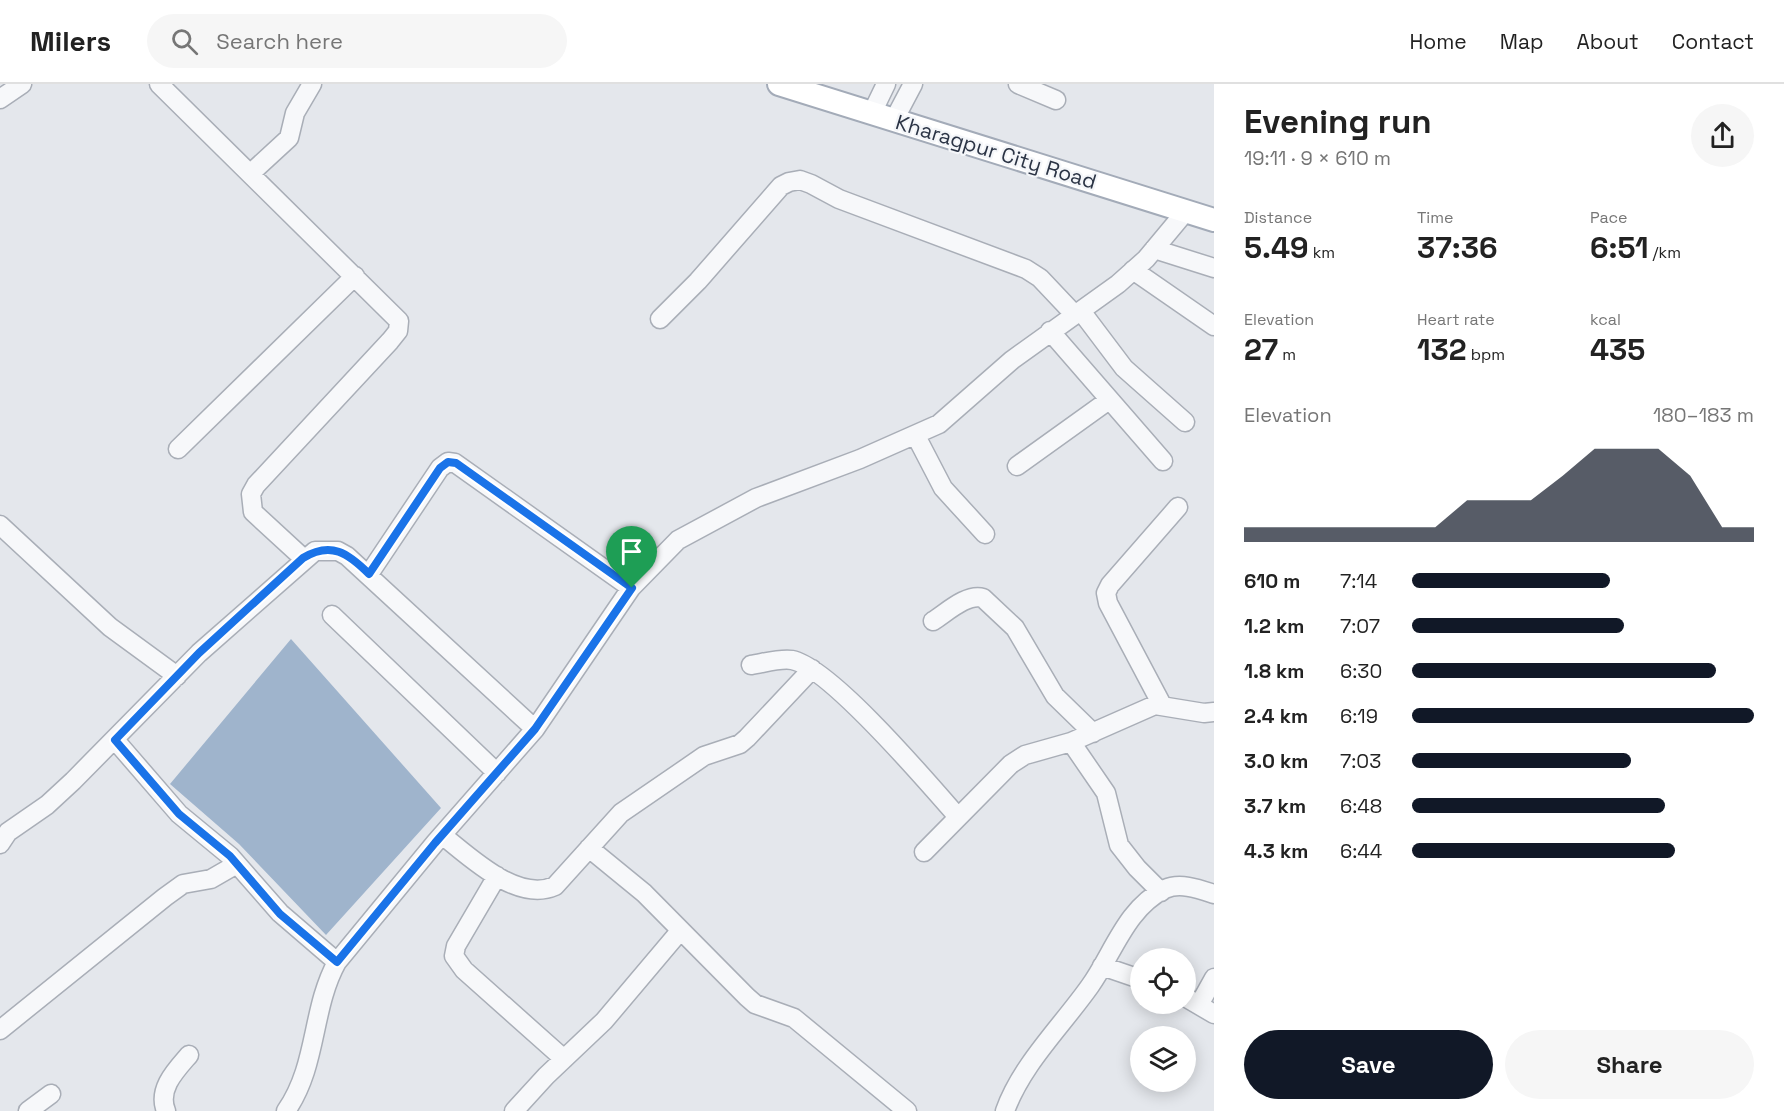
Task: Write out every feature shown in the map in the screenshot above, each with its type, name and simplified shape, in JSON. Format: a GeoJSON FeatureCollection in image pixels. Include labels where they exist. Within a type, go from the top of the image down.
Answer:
{"type":"FeatureCollection","features":[{"type":"Feature","properties":{"kind":"main road","name":"Kharagpur City Road"},"geometry":{"type":"LineString","coordinates":[[779,84],[1214,220]]}},
{"type":"Feature","properties":{"kind":"street"},"geometry":{"type":"LineString","coordinates":[[0,99],[22,84]]}},
{"type":"Feature","properties":{"kind":"street"},"geometry":{"type":"LineString","coordinates":[[159,84],[399,321],[398,331],[256,485],[251,494],[253,512],[303,558]]}},
{"type":"Feature","properties":{"kind":"street"},"geometry":{"type":"LineString","coordinates":[[251,173],[288,138],[295,113],[312,84]]}},
{"type":"Feature","properties":{"kind":"street"},"geometry":{"type":"LineString","coordinates":[[872,113],[886,84]]}},
{"type":"Feature","properties":{"kind":"street"},"geometry":{"type":"LineString","coordinates":[[894,120],[913,84]]}},
{"type":"Feature","properties":{"kind":"street"},"geometry":{"type":"LineString","coordinates":[[1018,84],[1056,99]]}},
{"type":"Feature","properties":{"kind":"street"},"geometry":{"type":"LineString","coordinates":[[660,319],[698,280],[781,186],[800,180],[839,199],[1026,269],[1040,278],[1078,313],[1124,368],[1185,422]]}},
{"type":"Feature","properties":{"kind":"street"},"geometry":{"type":"LineString","coordinates":[[295,1108],[306,1077],[328,979],[337,962],[442,835],[535,729],[632,588],[678,540],[756,498],[916,436],[939,424],[1050,331],[1119,284],[1154,249],[1186,211]]}},
{"type":"Feature","properties":{"kind":"street"},"geometry":{"type":"LineString","coordinates":[[1154,249],[1214,268]]}},
{"type":"Feature","properties":{"kind":"street"},"geometry":{"type":"LineString","coordinates":[[1133,270],[1214,326]]}},
{"type":"Feature","properties":{"kind":"street"},"geometry":{"type":"LineString","coordinates":[[178,449],[355,276]]}},
{"type":"Feature","properties":{"kind":"street"},"geometry":{"type":"LineString","coordinates":[[1050,331],[1163,461]]}},
{"type":"Feature","properties":{"kind":"street"},"geometry":{"type":"LineString","coordinates":[[1017,466],[1108,400]]}},
{"type":"Feature","properties":{"kind":"street"},"geometry":{"type":"LineString","coordinates":[[916,436],[944,488],[985,534]]}},
{"type":"Feature","properties":{"kind":"street"},"geometry":{"type":"LineString","coordinates":[[369,574],[440,468],[448,462],[456,463],[632,588]]}},
{"type":"Feature","properties":{"kind":"street"},"geometry":{"type":"LineString","coordinates":[[1162,705],[1112,612],[1107,593],[1110,585],[1178,507]]}},
{"type":"Feature","properties":{"kind":"street"},"geometry":{"type":"LineString","coordinates":[[0,525],[110,627],[177,676]]}},
{"type":"Feature","properties":{"kind":"street"},"geometry":{"type":"LineString","coordinates":[[0,844],[8,832],[47,805],[73,782],[177,676],[303,558],[315,551],[338,551],[369,574],[535,729]]}},
{"type":"Feature","properties":{"kind":"street"},"geometry":{"type":"LineString","coordinates":[[933,621],[969,598],[983,598],[1015,627],[1056,696],[1093,733]]}},
{"type":"Feature","properties":{"kind":"street"},"geometry":{"type":"LineString","coordinates":[[332,615],[497,772]]}},
{"type":"Feature","properties":{"kind":"street"},"geometry":{"type":"LineString","coordinates":[[751,665],[791,660],[813,669],[889,740],[958,817]]}},
{"type":"Feature","properties":{"kind":"street"},"geometry":{"type":"LineString","coordinates":[[442,835],[497,876],[523,887],[547,889],[555,886],[621,813],[704,756],[740,744],[813,669]]}},
{"type":"Feature","properties":{"kind":"street"},"geometry":{"type":"LineString","coordinates":[[924,852],[1011,764],[1025,754],[1071,742],[1143,709],[1162,705],[1204,713],[1214,712]]}},
{"type":"Feature","properties":{"kind":"street"},"geometry":{"type":"LineString","coordinates":[[115,740],[179,814],[237,864],[280,914],[337,962]]}},
{"type":"Feature","properties":{"kind":"street"},"geometry":{"type":"LineString","coordinates":[[1071,742],[1106,793],[1119,845],[1137,868],[1161,892]]}},
{"type":"Feature","properties":{"kind":"street"},"geometry":{"type":"LineString","coordinates":[[589,848],[644,894],[755,1004],[794,1018],[907,1111]]}},
{"type":"Feature","properties":{"kind":"street"},"geometry":{"type":"LineString","coordinates":[[0,1030],[183,884],[211,879],[237,864]]}},
{"type":"Feature","properties":{"kind":"street"},"geometry":{"type":"LineString","coordinates":[[497,876],[456,946],[454,956],[464,970],[564,1059]]}},
{"type":"Feature","properties":{"kind":"street"},"geometry":{"type":"LineString","coordinates":[[1005,1111],[1012,1091],[1023,1074],[1062,1025],[1102,966],[1119,935],[1140,910],[1161,892],[1180,886],[1214,894]]}},
{"type":"Feature","properties":{"kind":"street"},"geometry":{"type":"LineString","coordinates":[[514,1111],[604,1021],[680,931]]}},
{"type":"Feature","properties":{"kind":"street"},"geometry":{"type":"LineString","coordinates":[[1102,966],[1130,975]]}},
{"type":"Feature","properties":{"kind":"street"},"geometry":{"type":"LineString","coordinates":[[1199,1005],[1214,978]]}},
{"type":"Feature","properties":{"kind":"street"},"geometry":{"type":"LineString","coordinates":[[166,1111],[163,1098],[166,1087],[189,1055]]}},
{"type":"Feature","properties":{"kind":"street"},"geometry":{"type":"LineString","coordinates":[[28,1111],[51,1094]]}},
{"type":"Feature","properties":{"kind":"water"},"geometry":{"type":"Polygon","coordinates":[[[291,639],[441,808],[326,935],[239,844],[170,784],[291,639]]]}},
{"type":"Feature","properties":{"kind":"route"},"geometry":{"type":"LineString","coordinates":[[448,462],[456,463],[632,588],[535,729],[435,843],[337,962],[280,914],[267,896],[230,856],[189,824],[115,740],[199,653],[303,558],[315,551],[325,549],[338,551],[369,574],[440,468],[448,462]]}}]}
